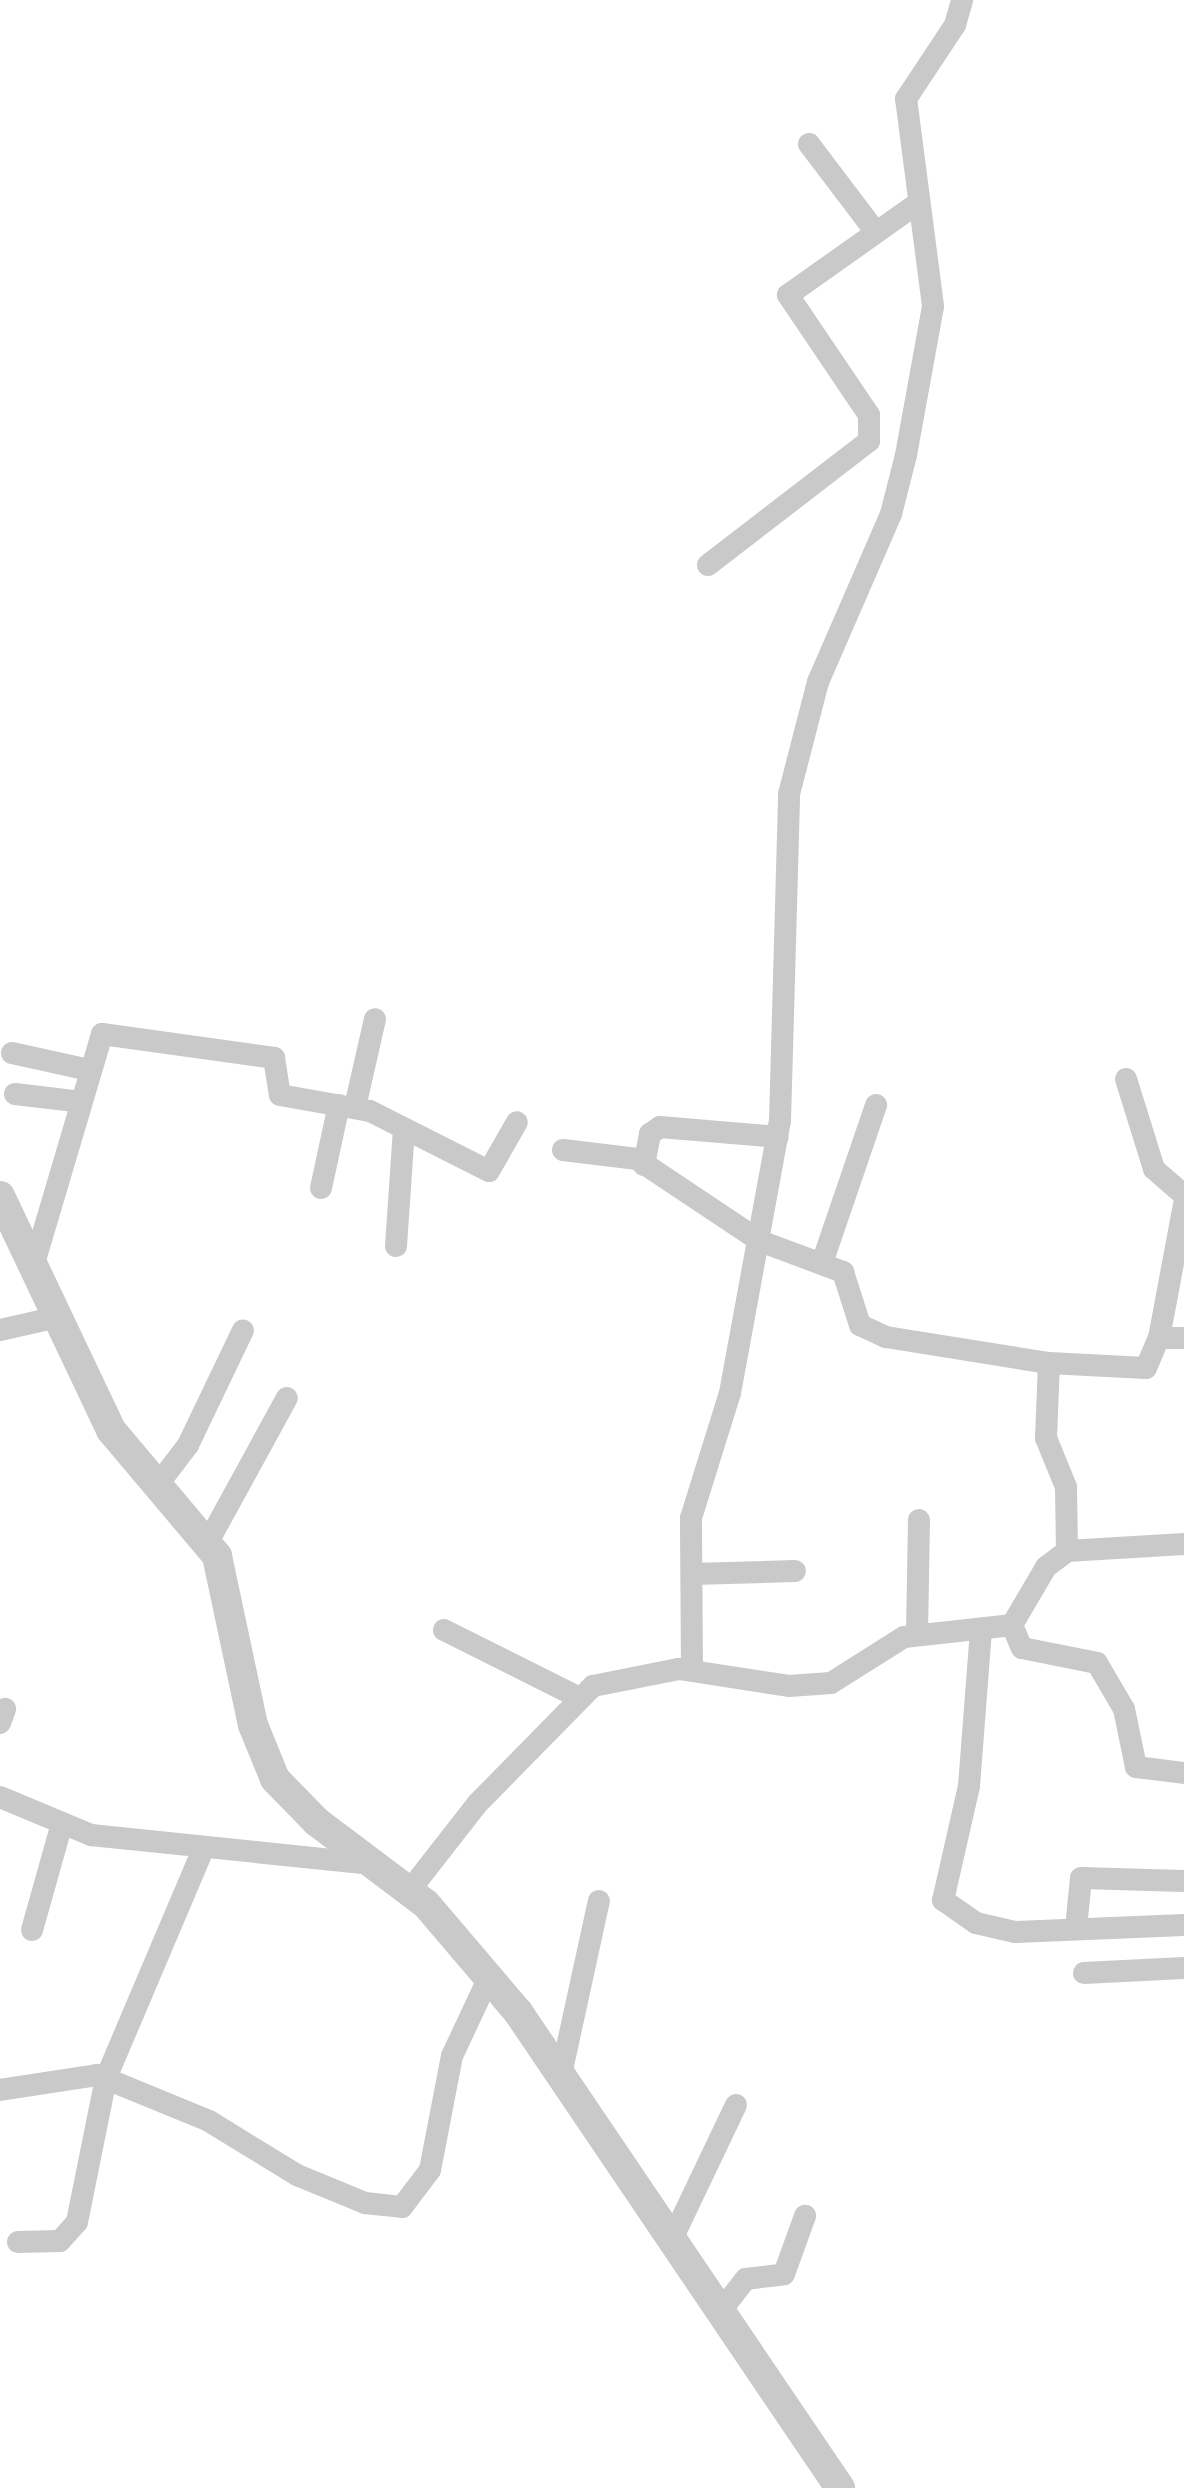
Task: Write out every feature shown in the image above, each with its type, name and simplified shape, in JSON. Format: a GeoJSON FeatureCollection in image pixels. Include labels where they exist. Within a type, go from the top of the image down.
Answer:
{"type":"FeatureCollection","features":[{"type":"Feature","properties":{"kind":"street"},"geometry":{"type":"LineString","coordinates":[[692,1669],[691,1518],[730,1394],[778,1137],[790,794],[818,682],[890,514],[906,455],[933,306],[906,99],[955,26],[962,0]]}},
{"type":"Feature","properties":{"kind":"street"},"geometry":{"type":"LineString","coordinates":[[808,144],[875,231]]}},
{"type":"Feature","properties":{"kind":"street"},"geometry":{"type":"LineString","coordinates":[[708,565],[869,441],[869,415],[788,295],[918,203]]}},
{"type":"Feature","properties":{"kind":"street"},"geometry":{"type":"LineString","coordinates":[[322,1188],[375,1018]]}},
{"type":"Feature","properties":{"kind":"street"},"geometry":{"type":"LineString","coordinates":[[33,1266],[82,1102],[97,1036],[274,1058],[280,1095],[347,1106],[404,1128],[489,1170],[517,1122]]}},
{"type":"Feature","properties":{"kind":"street"},"geometry":{"type":"LineString","coordinates":[[12,1053],[90,1070]]}},
{"type":"Feature","properties":{"kind":"street"},"geometry":{"type":"LineString","coordinates":[[1126,1079],[1154,1169],[1184,1195]]}},
{"type":"Feature","properties":{"kind":"street"},"geometry":{"type":"LineString","coordinates":[[15,1094],[82,1102]]}},
{"type":"Feature","properties":{"kind":"street"},"geometry":{"type":"LineString","coordinates":[[822,1263],[876,1104]]}},
{"type":"Feature","properties":{"kind":"street"},"geometry":{"type":"LineString","coordinates":[[396,1246],[404,1128]]}},
{"type":"Feature","properties":{"kind":"street"},"geometry":{"type":"LineString","coordinates":[[644,1165],[650,1134],[660,1128],[778,1137]]}},
{"type":"Feature","properties":{"kind":"street"},"geometry":{"type":"LineString","coordinates":[[563,1150],[644,1165],[760,1241],[847,1276],[864,1329],[1049,1363],[1150,1368],[1184,1204]]}},
{"type":"Feature","properties":{"kind":"street"},"geometry":{"type":"LineString","coordinates":[[0,1196],[111,1430],[156,1487],[208,1542],[226,1582],[264,1757],[292,1800],[410,1890],[489,1977],[562,2070],[840,2488]]}},
{"type":"Feature","properties":{"kind":"street"},"geometry":{"type":"LineString","coordinates":[[0,1330],[57,1317]]}},
{"type":"Feature","properties":{"kind":"street"},"geometry":{"type":"LineString","coordinates":[[156,1487],[188,1444],[244,1330]]}},
{"type":"Feature","properties":{"kind":"street"},"geometry":{"type":"LineString","coordinates":[[1159,1338],[1184,1338]]}},
{"type":"Feature","properties":{"kind":"street"},"geometry":{"type":"LineString","coordinates":[[1049,1363],[1046,1438],[1066,1487],[1067,1552]]}},
{"type":"Feature","properties":{"kind":"street"},"geometry":{"type":"LineString","coordinates":[[208,1542],[286,1398]]}},
{"type":"Feature","properties":{"kind":"street"},"geometry":{"type":"LineString","coordinates":[[917,1634],[919,1520]]}},
{"type":"Feature","properties":{"kind":"street"},"geometry":{"type":"LineString","coordinates":[[410,1890],[576,1696],[606,1681],[692,1669],[810,1687],[848,1677],[917,1634],[1012,1624],[1046,1568],[1067,1552],[1184,1544]]}},
{"type":"Feature","properties":{"kind":"street"},"geometry":{"type":"LineString","coordinates":[[693,1574],[796,1571]]}},
{"type":"Feature","properties":{"kind":"street"},"geometry":{"type":"LineString","coordinates":[[1012,1624],[1022,1648],[1097,1663],[1124,1709],[1136,1768],[1184,1773]]}},
{"type":"Feature","properties":{"kind":"street"},"geometry":{"type":"LineString","coordinates":[[444,1630],[576,1696]]}},
{"type":"Feature","properties":{"kind":"street"},"geometry":{"type":"LineString","coordinates":[[982,1630],[969,1786],[943,1900],[1006,1930],[1184,1925]]}},
{"type":"Feature","properties":{"kind":"street"},"geometry":{"type":"LineString","coordinates":[[0,1797],[61,1827],[204,1847],[373,1864]]}},
{"type":"Feature","properties":{"kind":"street"},"geometry":{"type":"LineString","coordinates":[[32,1930],[61,1827]]}},
{"type":"Feature","properties":{"kind":"street"},"geometry":{"type":"LineString","coordinates":[[18,2242],[60,2242],[78,2222],[106,2078],[204,1847]]}},
{"type":"Feature","properties":{"kind":"street"},"geometry":{"type":"LineString","coordinates":[[1076,1928],[1082,1878],[1184,1881]]}},
{"type":"Feature","properties":{"kind":"street"},"geometry":{"type":"LineString","coordinates":[[562,2070],[599,1901]]}},
{"type":"Feature","properties":{"kind":"street"},"geometry":{"type":"LineString","coordinates":[[1084,1973],[1184,1968]]}},
{"type":"Feature","properties":{"kind":"street"},"geometry":{"type":"LineString","coordinates":[[0,2090],[106,2078],[209,2121],[297,2175],[364,2202],[402,2207],[430,2170],[452,2056],[489,1977]]}},
{"type":"Feature","properties":{"kind":"street"},"geometry":{"type":"LineString","coordinates":[[674,2235],[736,2105]]}},
{"type":"Feature","properties":{"kind":"street"},"geometry":{"type":"LineString","coordinates":[[723,2308],[746,2279],[784,2274],[805,2216]]}}]}
